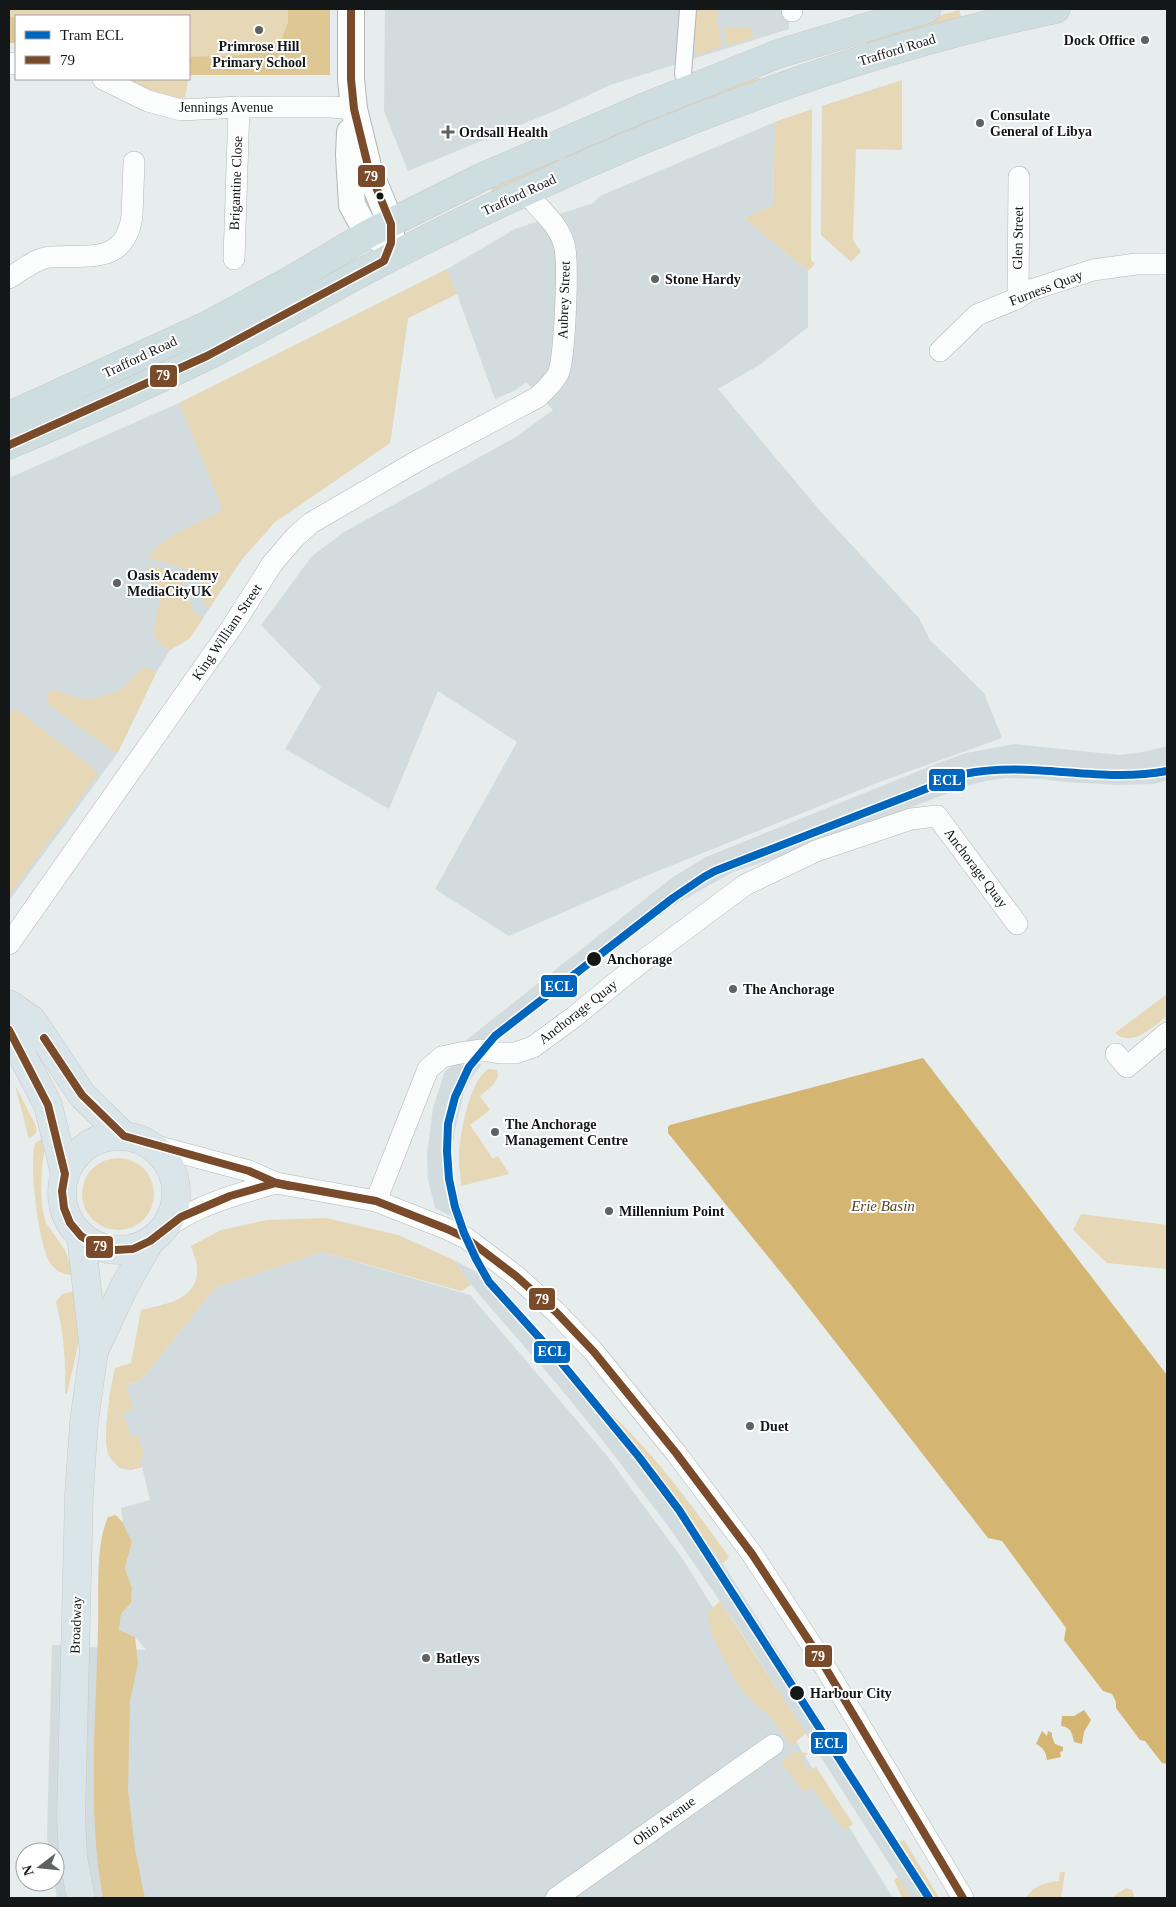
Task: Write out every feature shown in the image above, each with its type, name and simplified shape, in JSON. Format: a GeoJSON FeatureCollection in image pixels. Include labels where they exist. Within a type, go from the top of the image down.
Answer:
{"type":"FeatureCollection","features":[{"type":"Feature","properties":{"kind":"highway","name":"Trafford Road"},"geometry":{"type":"LineString","coordinates":[[9,445],[207,356],[384,241],[423,205],[480,178],[686,90],[778,54],[927,9]]}},
{"type":"Feature","properties":{"kind":"highway","name":"Trafford Road"},"geometry":{"type":"LineString","coordinates":[[9,416],[154,352],[294,279],[384,241],[424,241],[525,192],[640,141],[806,77],[960,31],[1056,9]]}},
{"type":"Feature","properties":{"kind":"main road"},"geometry":{"type":"LineString","coordinates":[[9,1004],[32,1020],[82,1095],[136,1140],[159,1152],[168,1163],[173,1176],[176,1189],[176,1204],[171,1217],[157,1235],[134,1249],[115,1250],[97,1246],[81,1236],[70,1223],[64,1208],[62,1191],[65,1174],[72,1161],[82,1150],[95,1142],[108,1137],[136,1140]]}},
{"type":"Feature","properties":{"kind":"main road"},"geometry":{"type":"LineString","coordinates":[[9,1030],[48,1105],[65,1174]]}},
{"type":"Feature","properties":{"kind":"main road","name":"Broadway"},"geometry":{"type":"LineString","coordinates":[[94,1351],[124,1287],[157,1235]]}},
{"type":"Feature","properties":{"kind":"main road","name":"Broadway"},"geometry":{"type":"LineString","coordinates":[[80,1898],[73,1856],[71,1817],[79,1505],[84,1422],[94,1351],[81,1236]]}},
{"type":"Feature","properties":{"kind":"street"},"geometry":{"type":"LineString","coordinates":[[351,9],[351,79],[354,109],[384,241]]}},
{"type":"Feature","properties":{"kind":"street"},"geometry":{"type":"LineString","coordinates":[[683,74],[688,9]]}},
{"type":"Feature","properties":{"kind":"street","name":"Jennings Avenue"},"geometry":{"type":"LineString","coordinates":[[105,80],[148,101],[181,110],[239,106],[354,109]]}},
{"type":"Feature","properties":{"kind":"street","name":"Brigantine Close"},"geometry":{"type":"LineString","coordinates":[[234,259],[239,106]]}},
{"type":"Feature","properties":{"kind":"street"},"geometry":{"type":"LineString","coordinates":[[9,278],[48,257],[100,256],[124,242],[132,216],[134,162]]}},
{"type":"Feature","properties":{"kind":"street","name":"Glen Street"},"geometry":{"type":"LineString","coordinates":[[1018,298],[1019,177]]}},
{"type":"Feature","properties":{"kind":"street","name":"Aubrey Street"},"geometry":{"type":"LineString","coordinates":[[523,405],[544,391],[559,373],[563,344],[566,268],[564,243],[552,222],[525,192]]}},
{"type":"Feature","properties":{"kind":"street","name":"Furness Quay"},"geometry":{"type":"LineString","coordinates":[[940,351],[977,314],[1018,298],[1028,291],[1093,270],[1136,264],[1167,264]]}},
{"type":"Feature","properties":{"kind":"street","name":"King William Street"},"geometry":{"type":"LineString","coordinates":[[9,944],[232,627],[272,564],[295,537],[311,523],[377,484],[523,405]]}},
{"type":"Feature","properties":{"kind":"street","name":"Anchorage Quay"},"geometry":{"type":"LineString","coordinates":[[376,1201],[428,1069],[442,1057],[482,1050],[515,1053],[533,1047],[574,1017],[640,963],[745,885],[816,851],[911,819],[937,816],[1017,924]]}},
{"type":"Feature","properties":{"kind":"street"},"geometry":{"type":"LineString","coordinates":[[1122,1060],[1167,1032]]}},
{"type":"Feature","properties":{"kind":"street"},"geometry":{"type":"LineString","coordinates":[[136,1140],[249,1172],[276,1183],[376,1201],[466,1238],[516,1276],[556,1312],[594,1352],[676,1453],[762,1570],[813,1647],[963,1898]]}},
{"type":"Feature","properties":{"kind":"street"},"geometry":{"type":"LineString","coordinates":[[157,1235],[181,1217],[206,1206],[230,1196],[276,1183]]}},
{"type":"Feature","properties":{"kind":"street","name":"Ohio Avenue"},"geometry":{"type":"LineString","coordinates":[[556,1898],[773,1745]]}},
{"type":"Feature","properties":{"kind":"shaded area","name":"Primrose Hill Primary School"},"geometry":{"type":"Polygon","coordinates":[[[9,9],[330,9],[330,75],[190,75],[190,15],[15,15],[15,43],[9,43],[9,9]]]}},
{"type":"Feature","properties":{"kind":"shaded area"},"geometry":{"type":"Polygon","coordinates":[[[288,9],[330,9],[330,75],[190,75],[190,57],[244,55],[280,44],[288,22],[288,9]]]}},
{"type":"Feature","properties":{"kind":"shaded area"},"geometry":{"type":"Polygon","coordinates":[[[385,9],[789,9],[789,29],[610,85],[557,110],[408,171],[384,111],[385,9]]]}},
{"type":"Feature","properties":{"kind":"shaded area"},"geometry":{"type":"Polygon","coordinates":[[[694,9],[718,9],[718,27],[720,28],[721,47],[697,56],[693,39],[694,9]]]}},
{"type":"Feature","properties":{"kind":"shaded area"},"geometry":{"type":"Polygon","coordinates":[[[959,10],[962,20],[867,47],[864,37],[959,10]]]}},
{"type":"Feature","properties":{"kind":"shaded area"},"geometry":{"type":"Polygon","coordinates":[[[9,16],[15,18],[15,43],[9,43],[9,16]]]}},
{"type":"Feature","properties":{"kind":"shaded area"},"geometry":{"type":"Polygon","coordinates":[[[724,28],[750,28],[754,38],[727,46],[724,28]]]}},
{"type":"Feature","properties":{"kind":"shaded area"},"geometry":{"type":"Polygon","coordinates":[[[758,74],[761,83],[668,118],[665,110],[758,74]]]}},
{"type":"Feature","properties":{"kind":"shaded area"},"geometry":{"type":"Polygon","coordinates":[[[133,80],[188,80],[185,98],[171,98],[132,82],[133,80]]]}},
{"type":"Feature","properties":{"kind":"shaded area"},"geometry":{"type":"Polygon","coordinates":[[[902,80],[902,150],[856,149],[853,240],[861,252],[851,262],[821,235],[822,106],[902,80]]]}},
{"type":"Feature","properties":{"kind":"shaded area"},"geometry":{"type":"Polygon","coordinates":[[[812,109],[811,260],[815,264],[808,271],[744,218],[773,205],[775,122],[812,109]]]}},
{"type":"Feature","properties":{"kind":"shaded area"},"geometry":{"type":"Polygon","coordinates":[[[656,113],[660,121],[568,161],[564,152],[656,113]]]}},
{"type":"Feature","properties":{"kind":"shaded area"},"geometry":{"type":"Polygon","coordinates":[[[775,122],[773,205],[744,218],[808,271],[808,327],[761,364],[718,389],[822,513],[919,618],[930,640],[984,693],[1002,738],[882,781],[648,875],[509,936],[435,889],[517,742],[438,691],[389,809],[285,749],[321,687],[261,625],[312,556],[344,532],[516,437],[553,410],[526,382],[516,390],[495,399],[457,294],[408,318],[390,443],[275,522],[242,559],[189,639],[170,650],[157,671],[117,754],[9,901],[9,478],[179,403],[447,269],[515,229],[593,203],[600,196],[775,122]]]}},
{"type":"Feature","properties":{"kind":"shaded area"},"geometry":{"type":"Polygon","coordinates":[[[557,155],[561,164],[494,195],[490,186],[557,155]]]}},
{"type":"Feature","properties":{"kind":"shaded area"},"geometry":{"type":"Polygon","coordinates":[[[447,269],[457,294],[408,318],[390,443],[275,522],[242,559],[210,607],[204,604],[205,585],[193,574],[179,567],[148,558],[154,550],[171,536],[221,511],[222,508],[179,403],[447,269]]]}},
{"type":"Feature","properties":{"kind":"shaded area"},"geometry":{"type":"Polygon","coordinates":[[[147,565],[165,570],[178,578],[187,590],[191,608],[203,619],[189,639],[170,650],[161,645],[154,633],[159,599],[147,565]]]}},
{"type":"Feature","properties":{"kind":"shaded area"},"geometry":{"type":"Polygon","coordinates":[[[143,667],[157,671],[117,754],[49,705],[47,695],[51,690],[85,700],[101,697],[120,690],[143,667]]]}},
{"type":"Feature","properties":{"kind":"shaded area"},"geometry":{"type":"Polygon","coordinates":[[[15,708],[99,773],[9,895],[9,716],[15,708]]]}},
{"type":"Feature","properties":{"kind":"shaded area"},"geometry":{"type":"Polygon","coordinates":[[[1014,744],[1120,755],[1167,746],[1167,780],[1155,784],[1117,785],[1042,779],[1005,778],[985,781],[967,786],[794,852],[733,872],[669,908],[497,1040],[465,1041],[673,877],[706,857],[941,762],[966,753],[1014,744]]]}},
{"type":"Feature","properties":{"kind":"shaded area"},"geometry":{"type":"Polygon","coordinates":[[[1167,994],[1167,1016],[1155,1025],[1135,1037],[1122,1037],[1115,1033],[1167,994]]]}},
{"type":"Feature","properties":{"kind":"shaded area"},"geometry":{"type":"Polygon","coordinates":[[[465,1062],[482,1064],[464,1092],[452,1152],[454,1179],[467,1225],[435,1208],[428,1179],[427,1154],[433,1108],[445,1071],[454,1065],[465,1062]]]}},
{"type":"Feature","properties":{"kind":"shaded area"},"geometry":{"type":"Polygon","coordinates":[[[489,1069],[497,1070],[498,1077],[493,1085],[480,1096],[490,1110],[470,1125],[493,1159],[498,1156],[509,1174],[461,1186],[459,1149],[466,1110],[476,1085],[482,1075],[489,1069]]]}},
{"type":"Feature","properties":{"kind":"shaded area"},"geometry":{"type":"Polygon","coordinates":[[[15,1085],[36,1126],[36,1133],[29,1139],[15,1085]]]}},
{"type":"Feature","properties":{"kind":"shaded area"},"geometry":{"type":"Polygon","coordinates":[[[44,1138],[42,1207],[46,1223],[65,1250],[74,1275],[63,1273],[53,1267],[41,1237],[34,1185],[33,1154],[35,1143],[44,1138]]]}},
{"type":"Feature","properties":{"kind":"shaded area"},"geometry":{"type":"Polygon","coordinates":[[[125,1158],[144,1168],[152,1180],[154,1194],[152,1208],[144,1220],[132,1228],[111,1230],[92,1220],[84,1208],[82,1187],[92,1168],[104,1160],[125,1158]]]}},
{"type":"Feature","properties":{"kind":"shaded area"},"geometry":{"type":"Polygon","coordinates":[[[1081,1214],[1167,1225],[1167,1269],[1107,1263],[1073,1230],[1081,1214]]]}},
{"type":"Feature","properties":{"kind":"shaded area"},"geometry":{"type":"Polygon","coordinates":[[[326,1218],[398,1235],[454,1260],[471,1285],[461,1291],[323,1252],[216,1287],[140,1381],[126,1385],[133,1409],[123,1413],[131,1437],[138,1435],[145,1457],[140,1459],[142,1467],[131,1470],[120,1468],[110,1457],[106,1446],[108,1411],[115,1368],[131,1363],[141,1310],[179,1299],[192,1287],[196,1279],[197,1268],[191,1246],[221,1230],[267,1220],[326,1218]]]}},
{"type":"Feature","properties":{"kind":"shaded area"},"geometry":{"type":"Polygon","coordinates":[[[323,1252],[470,1295],[608,1457],[684,1561],[893,1898],[57,1898],[56,1892],[65,1892],[65,1842],[48,1842],[47,1837],[52,1645],[146,1650],[135,1637],[119,1630],[121,1614],[131,1603],[132,1588],[125,1568],[132,1542],[123,1523],[121,1508],[150,1500],[142,1467],[131,1470],[120,1468],[108,1454],[106,1441],[110,1390],[140,1381],[216,1287],[323,1252]]]}},
{"type":"Feature","properties":{"kind":"shaded area"},"geometry":{"type":"Polygon","coordinates":[[[454,1260],[493,1281],[608,1411],[717,1554],[933,1898],[911,1898],[739,1629],[671,1530],[604,1442],[556,1383],[471,1285],[454,1260]]]}},
{"type":"Feature","properties":{"kind":"shaded area"},"geometry":{"type":"Polygon","coordinates":[[[79,1290],[80,1336],[67,1394],[65,1394],[64,1348],[56,1302],[62,1294],[79,1290]]]}},
{"type":"Feature","properties":{"kind":"shaded area"},"geometry":{"type":"Polygon","coordinates":[[[608,1411],[642,1445],[687,1500],[729,1557],[723,1563],[608,1411]]]}},
{"type":"Feature","properties":{"kind":"shaded area"},"geometry":{"type":"Polygon","coordinates":[[[116,1515],[123,1523],[132,1542],[125,1568],[132,1588],[131,1603],[121,1614],[119,1630],[135,1637],[138,1663],[130,1701],[128,1790],[135,1849],[145,1898],[103,1898],[95,1832],[94,1764],[99,1556],[108,1517],[116,1515]]]}},
{"type":"Feature","properties":{"kind":"shaded area"},"geometry":{"type":"Polygon","coordinates":[[[720,1601],[806,1733],[791,1746],[767,1713],[756,1706],[740,1688],[723,1658],[712,1634],[707,1613],[720,1601]]]}},
{"type":"Feature","properties":{"kind":"shaded area"},"geometry":{"type":"Polygon","coordinates":[[[793,1752],[808,1753],[801,1759],[809,1771],[816,1767],[853,1824],[844,1830],[811,1787],[804,1793],[781,1762],[793,1752]]]}},
{"type":"Feature","properties":{"kind":"shaded area"},"geometry":{"type":"Polygon","coordinates":[[[904,1840],[939,1898],[933,1898],[898,1843],[904,1840]]]}},
{"type":"Feature","properties":{"kind":"shaded area"},"geometry":{"type":"Polygon","coordinates":[[[1060,1872],[1065,1872],[1061,1898],[1026,1898],[1032,1890],[1040,1885],[1059,1881],[1060,1872]]]}},
{"type":"Feature","properties":{"kind":"shaded area"},"geometry":{"type":"Polygon","coordinates":[[[898,1877],[911,1898],[902,1898],[894,1880],[898,1877]]]}},
{"type":"Feature","properties":{"kind":"shaded area"},"geometry":{"type":"Polygon","coordinates":[[[1126,1888],[1132,1890],[1135,1898],[1111,1898],[1126,1888]]]}},
{"type":"Feature","properties":{"kind":"water","name":"Erie Basin"},"geometry":{"type":"Polygon","coordinates":[[[923,1058],[1167,1375],[1167,1764],[1162,1763],[1145,1741],[1140,1740],[1116,1708],[1116,1702],[1112,1694],[1103,1691],[1064,1640],[1066,1628],[1002,1541],[988,1538],[791,1285],[668,1133],[670,1125],[923,1058]]]}},
{"type":"Feature","properties":{"kind":"water"},"geometry":{"type":"Polygon","coordinates":[[[1084,1710],[1091,1720],[1084,1732],[1082,1744],[1074,1742],[1069,1729],[1061,1726],[1062,1716],[1074,1716],[1084,1710]]]}},
{"type":"Feature","properties":{"kind":"water"},"geometry":{"type":"Polygon","coordinates":[[[1042,1731],[1047,1736],[1048,1731],[1052,1733],[1055,1744],[1063,1747],[1063,1751],[1060,1752],[1061,1757],[1047,1760],[1044,1750],[1036,1744],[1042,1731]]]}},
{"type":"Feature","properties":{"kind":"tram line","name":"ECL"},"geometry":{"type":"LineString","coordinates":[[929,1898],[679,1510],[639,1457],[555,1355],[489,1282],[464,1233],[455,1207],[449,1179],[448,1124],[455,1097],[469,1067],[495,1036],[673,898],[715,871],[964,774],[989,770],[1015,769],[1116,775],[1167,771]]}},
{"type":"Feature","properties":{"kind":"transit line","name":"79"},"geometry":{"type":"LineString","coordinates":[[9,445],[207,356],[384,261],[391,243],[391,224],[369,170],[354,109],[351,79],[351,9]]}},
{"type":"Feature","properties":{"kind":"transit line","name":"79"},"geometry":{"type":"LineString","coordinates":[[9,1030],[48,1105],[65,1174],[62,1191],[64,1208],[70,1223],[81,1236],[97,1246],[115,1250],[133,1249],[150,1241],[181,1217],[230,1196],[276,1183],[376,1201],[447,1229],[466,1238],[516,1276],[556,1312],[594,1352],[676,1453],[752,1554],[813,1647],[963,1898]]}},
{"type":"Feature","properties":{"kind":"transit line","name":"79"},"geometry":{"type":"LineString","coordinates":[[44,1038],[82,1095],[124,1136],[249,1171],[276,1183],[289,1186]]}},
{"type":"Feature","properties":{"kind":"place","name":"Primrose Hill Primary School"},"geometry":{"type":"Point","coordinates":[259,30]}},
{"type":"Feature","properties":{"kind":"place","name":"Dock Office"},"geometry":{"type":"Point","coordinates":[1145,40]}},
{"type":"Feature","properties":{"kind":"place","name":"Consulate General of Libya"},"geometry":{"type":"Point","coordinates":[980,123]}},
{"type":"Feature","properties":{"kind":"place","name":"Ordsall Health"},"geometry":{"type":"Point","coordinates":[448,132]}},
{"type":"Feature","properties":{"kind":"place","name":"Stone Hardy"},"geometry":{"type":"Point","coordinates":[655,279]}},
{"type":"Feature","properties":{"kind":"place","name":"Oasis Academy MediaCityUK"},"geometry":{"type":"Point","coordinates":[117,583]}},
{"type":"Feature","properties":{"kind":"place","name":"Anchorage"},"geometry":{"type":"Point","coordinates":[594,959]}},
{"type":"Feature","properties":{"kind":"place","name":"The Anchorage"},"geometry":{"type":"Point","coordinates":[733,989]}},
{"type":"Feature","properties":{"kind":"place","name":"The Anchorage Management Centre"},"geometry":{"type":"Point","coordinates":[495,1132]}},
{"type":"Feature","properties":{"kind":"place","name":"Millennium Point"},"geometry":{"type":"Point","coordinates":[609,1211]}},
{"type":"Feature","properties":{"kind":"place","name":"Duet"},"geometry":{"type":"Point","coordinates":[750,1426]}},
{"type":"Feature","properties":{"kind":"place","name":"Batleys"},"geometry":{"type":"Point","coordinates":[426,1658]}},
{"type":"Feature","properties":{"kind":"place","name":"Harbour City"},"geometry":{"type":"Point","coordinates":[797,1693]}}]}
